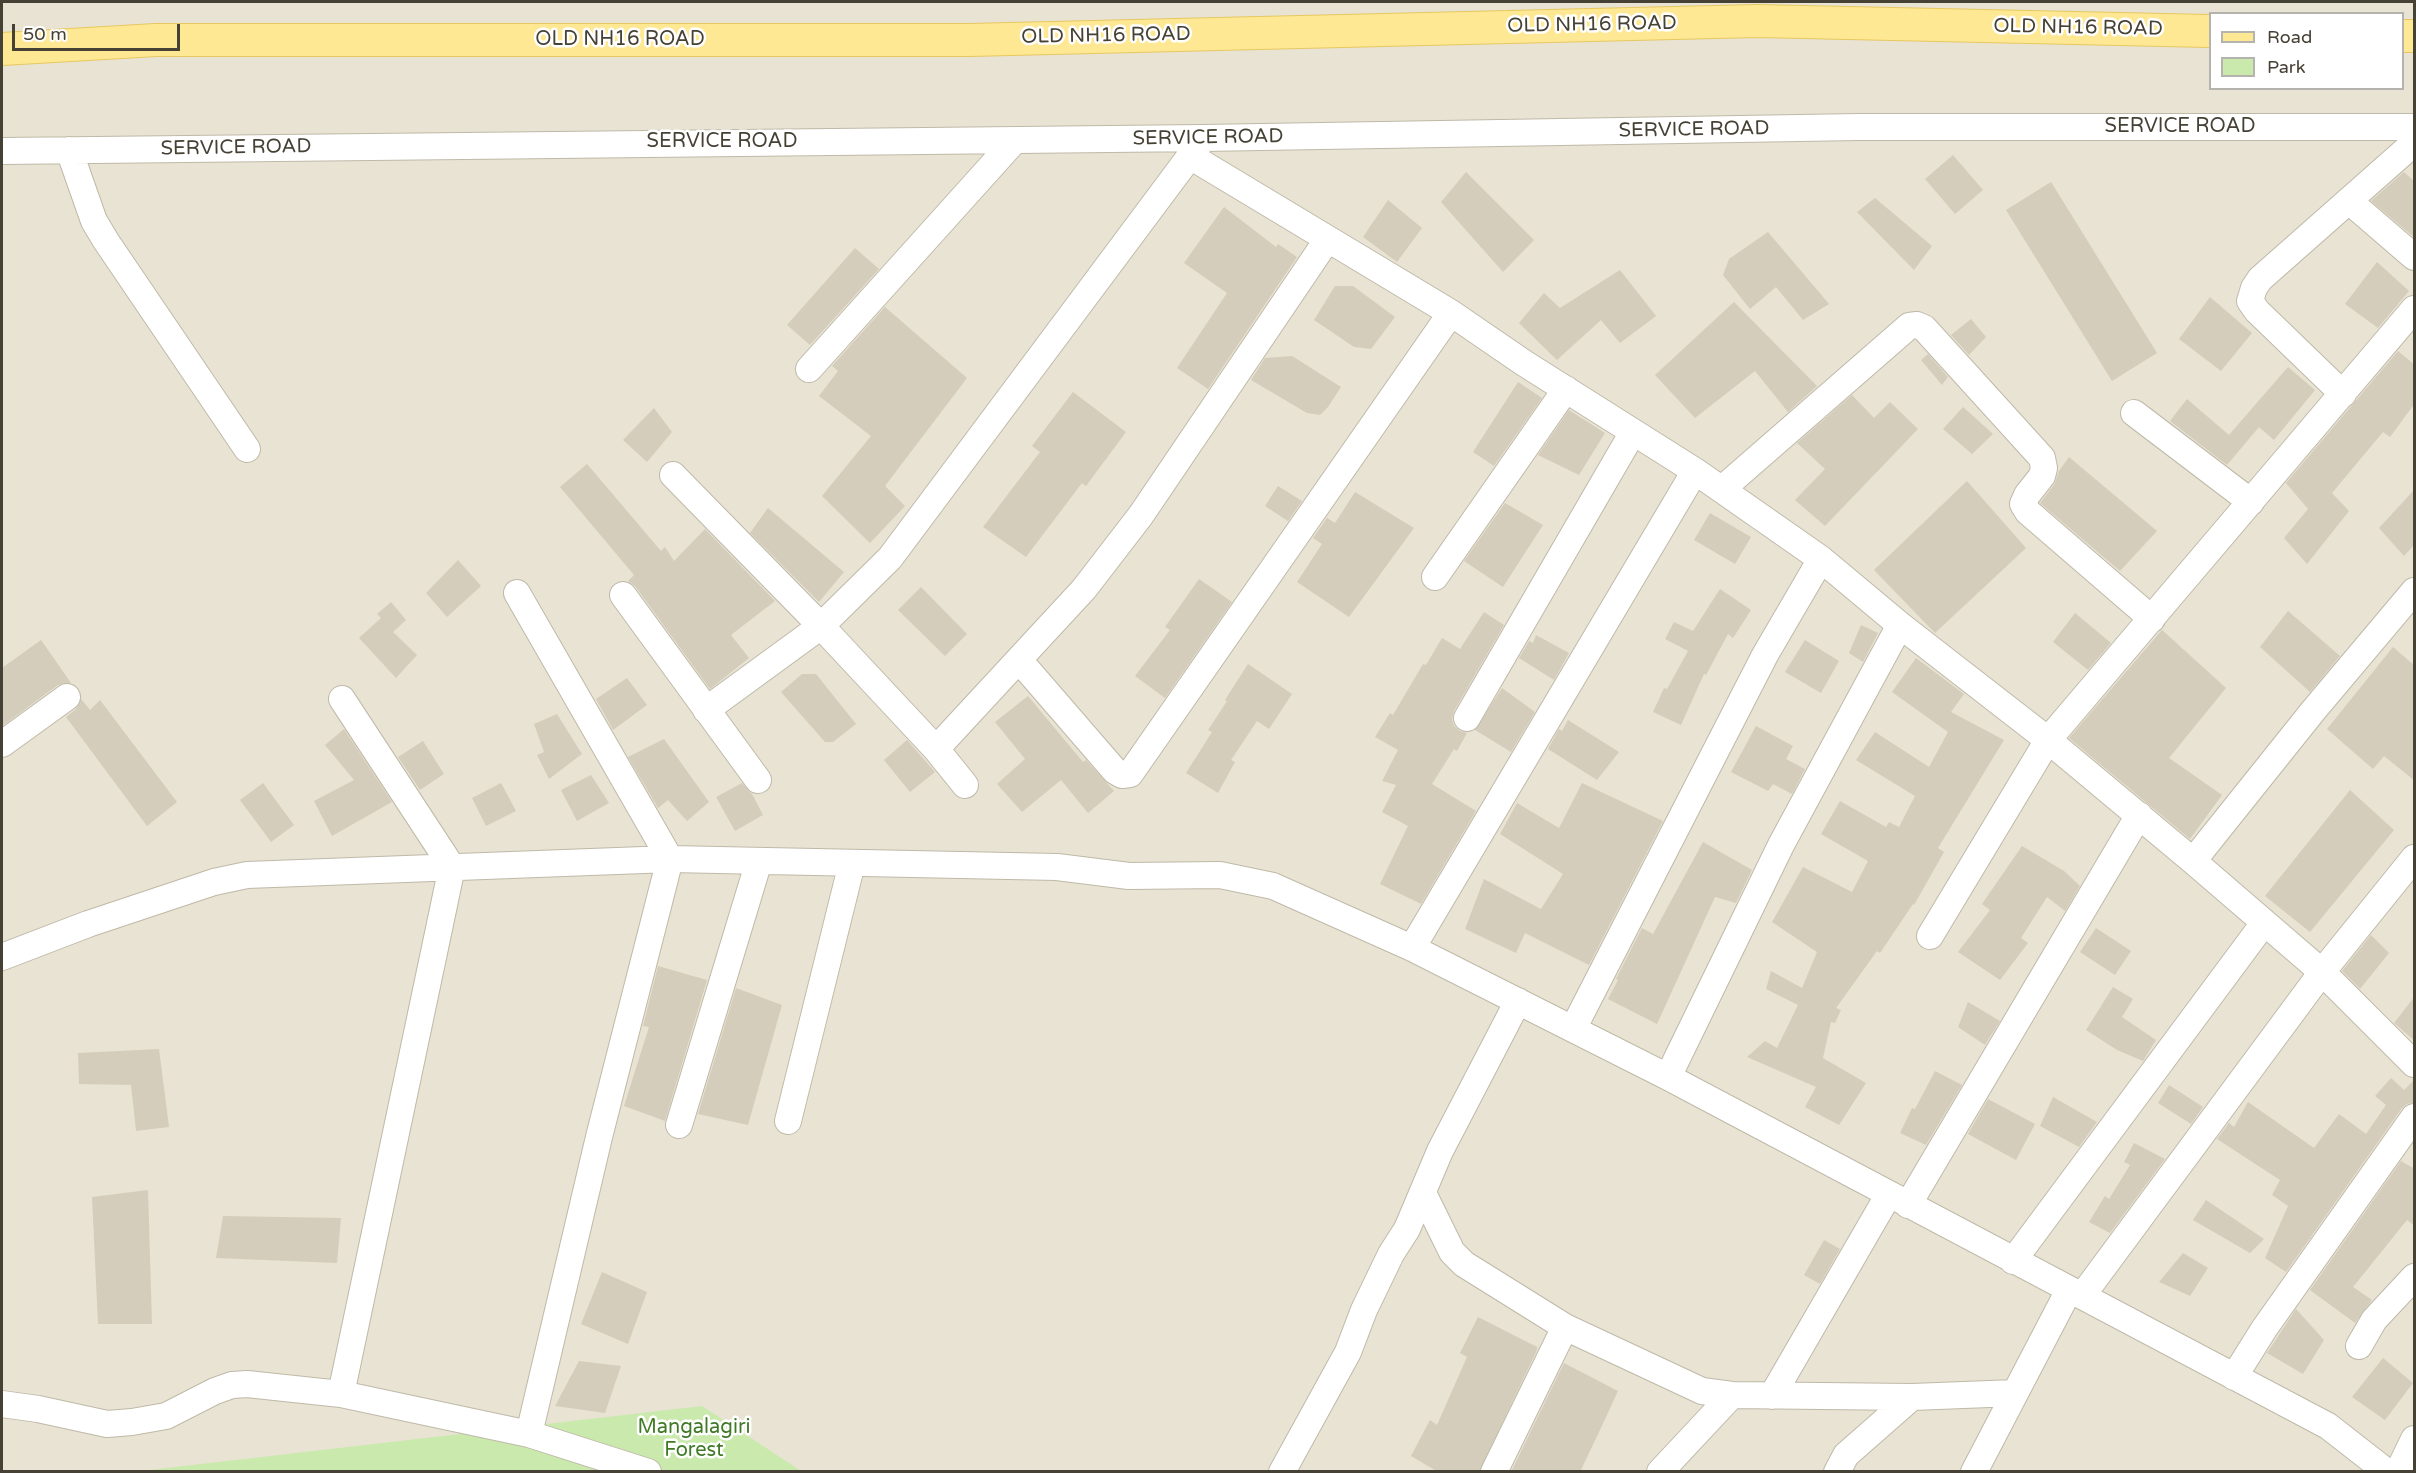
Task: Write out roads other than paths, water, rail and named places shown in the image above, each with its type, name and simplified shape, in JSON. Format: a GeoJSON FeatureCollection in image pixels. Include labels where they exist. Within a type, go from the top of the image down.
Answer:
{"type":"FeatureCollection","features":[{"type":"Feature","properties":{"kind":"main road","name":"OLD NH16 ROAD"},"geometry":{"type":"LineString","coordinates":[[2,49],[156,40],[969,40],[1757,21],[2209,31]]}},
{"type":"Feature","properties":{"kind":"street","name":"SERVICE ROAD"},"geometry":{"type":"LineString","coordinates":[[2,151],[1016,140],[1196,147],[1859,127],[2415,127]]}},
{"type":"Feature","properties":{"kind":"street"},"geometry":{"type":"LineString","coordinates":[[809,369],[1016,140]]}},
{"type":"Feature","properties":{"kind":"street"},"geometry":{"type":"LineString","coordinates":[[2343,394],[2257,311],[2250,301],[2260,279],[2415,144]]}},
{"type":"Feature","properties":{"kind":"street"},"geometry":{"type":"LineString","coordinates":[[706,710],[821,627],[890,558],[1196,147],[1327,240],[1451,313],[1695,471],[1821,559],[1900,625],[2048,740],[2139,815],[2322,972],[2415,1065]]}},
{"type":"Feature","properties":{"kind":"street"},"geometry":{"type":"LineString","coordinates":[[69,150],[94,221],[247,448]]}},
{"type":"Feature","properties":{"kind":"street"},"geometry":{"type":"LineString","coordinates":[[2349,201],[2415,257]]}},
{"type":"Feature","properties":{"kind":"street"},"geometry":{"type":"LineString","coordinates":[[936,749],[1084,589],[1142,515],[1327,240]]}},
{"type":"Feature","properties":{"kind":"street"},"geometry":{"type":"LineString","coordinates":[[1930,936],[2048,740],[2415,309]]}},
{"type":"Feature","properties":{"kind":"street"},"geometry":{"type":"LineString","coordinates":[[1019,660],[1115,771],[1122,775],[1130,774],[1451,313]]}},
{"type":"Feature","properties":{"kind":"street"},"geometry":{"type":"LineString","coordinates":[[1722,489],[1909,326],[1917,325],[1924,328],[2042,458],[2044,468],[2042,476],[2023,504],[2028,512],[2152,619]]}},
{"type":"Feature","properties":{"kind":"street"},"geometry":{"type":"LineString","coordinates":[[1435,577],[1566,389]]}},
{"type":"Feature","properties":{"kind":"street"},"geometry":{"type":"LineString","coordinates":[[2134,413],[2251,502]]}},
{"type":"Feature","properties":{"kind":"street"},"geometry":{"type":"LineString","coordinates":[[1467,718],[1633,432]]}},
{"type":"Feature","properties":{"kind":"street"},"geometry":{"type":"LineString","coordinates":[[1412,948],[1695,471]]}},
{"type":"Feature","properties":{"kind":"street"},"geometry":{"type":"LineString","coordinates":[[673,476],[821,627],[936,749],[965,784]]}},
{"type":"Feature","properties":{"kind":"street"},"geometry":{"type":"LineString","coordinates":[[1574,1029],[1765,655],[1821,559]]}},
{"type":"Feature","properties":{"kind":"street"},"geometry":{"type":"LineString","coordinates":[[2193,861],[2313,711],[2415,591]]}},
{"type":"Feature","properties":{"kind":"street"},"geometry":{"type":"LineString","coordinates":[[517,593],[670,859],[599,1137],[529,1434]]}},
{"type":"Feature","properties":{"kind":"street"},"geometry":{"type":"LineString","coordinates":[[623,595],[758,780]]}},
{"type":"Feature","properties":{"kind":"street"},"geometry":{"type":"LineString","coordinates":[[1668,1077],[1781,845],[1900,625]]}},
{"type":"Feature","properties":{"kind":"street"},"geometry":{"type":"LineString","coordinates":[[2,744],[67,697]]}},
{"type":"Feature","properties":{"kind":"street"},"geometry":{"type":"LineString","coordinates":[[341,1394],[452,867],[342,699]]}},
{"type":"Feature","properties":{"kind":"street"},"geometry":{"type":"LineString","coordinates":[[1772,1396],[1899,1200],[2139,815]]}},
{"type":"Feature","properties":{"kind":"street"},"geometry":{"type":"LineString","coordinates":[[1974,1472],[2015,1393],[2075,1293],[2322,972],[2415,858]]}},
{"type":"Feature","properties":{"kind":"street"},"geometry":{"type":"LineString","coordinates":[[2,957],[98,920],[214,882],[247,874],[670,859],[1058,867],[1129,876],[1220,875],[1273,886],[1412,948],[1668,1077],[2328,1426],[2386,1472]]}},
{"type":"Feature","properties":{"kind":"street"},"geometry":{"type":"LineString","coordinates":[[679,1125],[759,861]]}},
{"type":"Feature","properties":{"kind":"street"},"geometry":{"type":"LineString","coordinates":[[788,1121],[852,863]]}},
{"type":"Feature","properties":{"kind":"street"},"geometry":{"type":"LineString","coordinates":[[2013,1261],[2264,923]]}},
{"type":"Feature","properties":{"kind":"street"},"geometry":{"type":"LineString","coordinates":[[1282,1472],[1348,1352],[1364,1310],[1391,1254],[1407,1229],[1440,1151],[1518,1001]]}},
{"type":"Feature","properties":{"kind":"street"},"geometry":{"type":"LineString","coordinates":[[2234,1377],[2264,1329],[2415,1117]]}},
{"type":"Feature","properties":{"kind":"street"},"geometry":{"type":"LineString","coordinates":[[1423,1193],[1452,1252],[1464,1264],[1565,1327],[1702,1391],[1732,1395],[1911,1397],[2015,1393]]}},
{"type":"Feature","properties":{"kind":"street"},"geometry":{"type":"LineString","coordinates":[[2359,1346],[2374,1320],[2415,1277]]}},
{"type":"Feature","properties":{"kind":"street"},"geometry":{"type":"LineString","coordinates":[[1494,1472],[1565,1327]]}},
{"type":"Feature","properties":{"kind":"street"},"geometry":{"type":"LineString","coordinates":[[2,1404],[38,1409],[107,1424],[132,1422],[166,1416],[215,1391],[232,1385],[247,1384],[341,1394],[529,1434],[648,1472]]}},
{"type":"Feature","properties":{"kind":"street"},"geometry":{"type":"LineString","coordinates":[[1660,1472],[1732,1395]]}},
{"type":"Feature","properties":{"kind":"street"},"geometry":{"type":"LineString","coordinates":[[1837,1472],[1846,1455],[1911,1397]]}},
{"type":"Feature","properties":{"kind":"street"},"geometry":{"type":"LineString","coordinates":[[2398,1472],[2415,1439]]}},
{"type":"Feature","properties":{"kind":"park label","name":"Mangalagiri Forest"},"geometry":{"type":"Point","coordinates":[694,1440]}}]}
